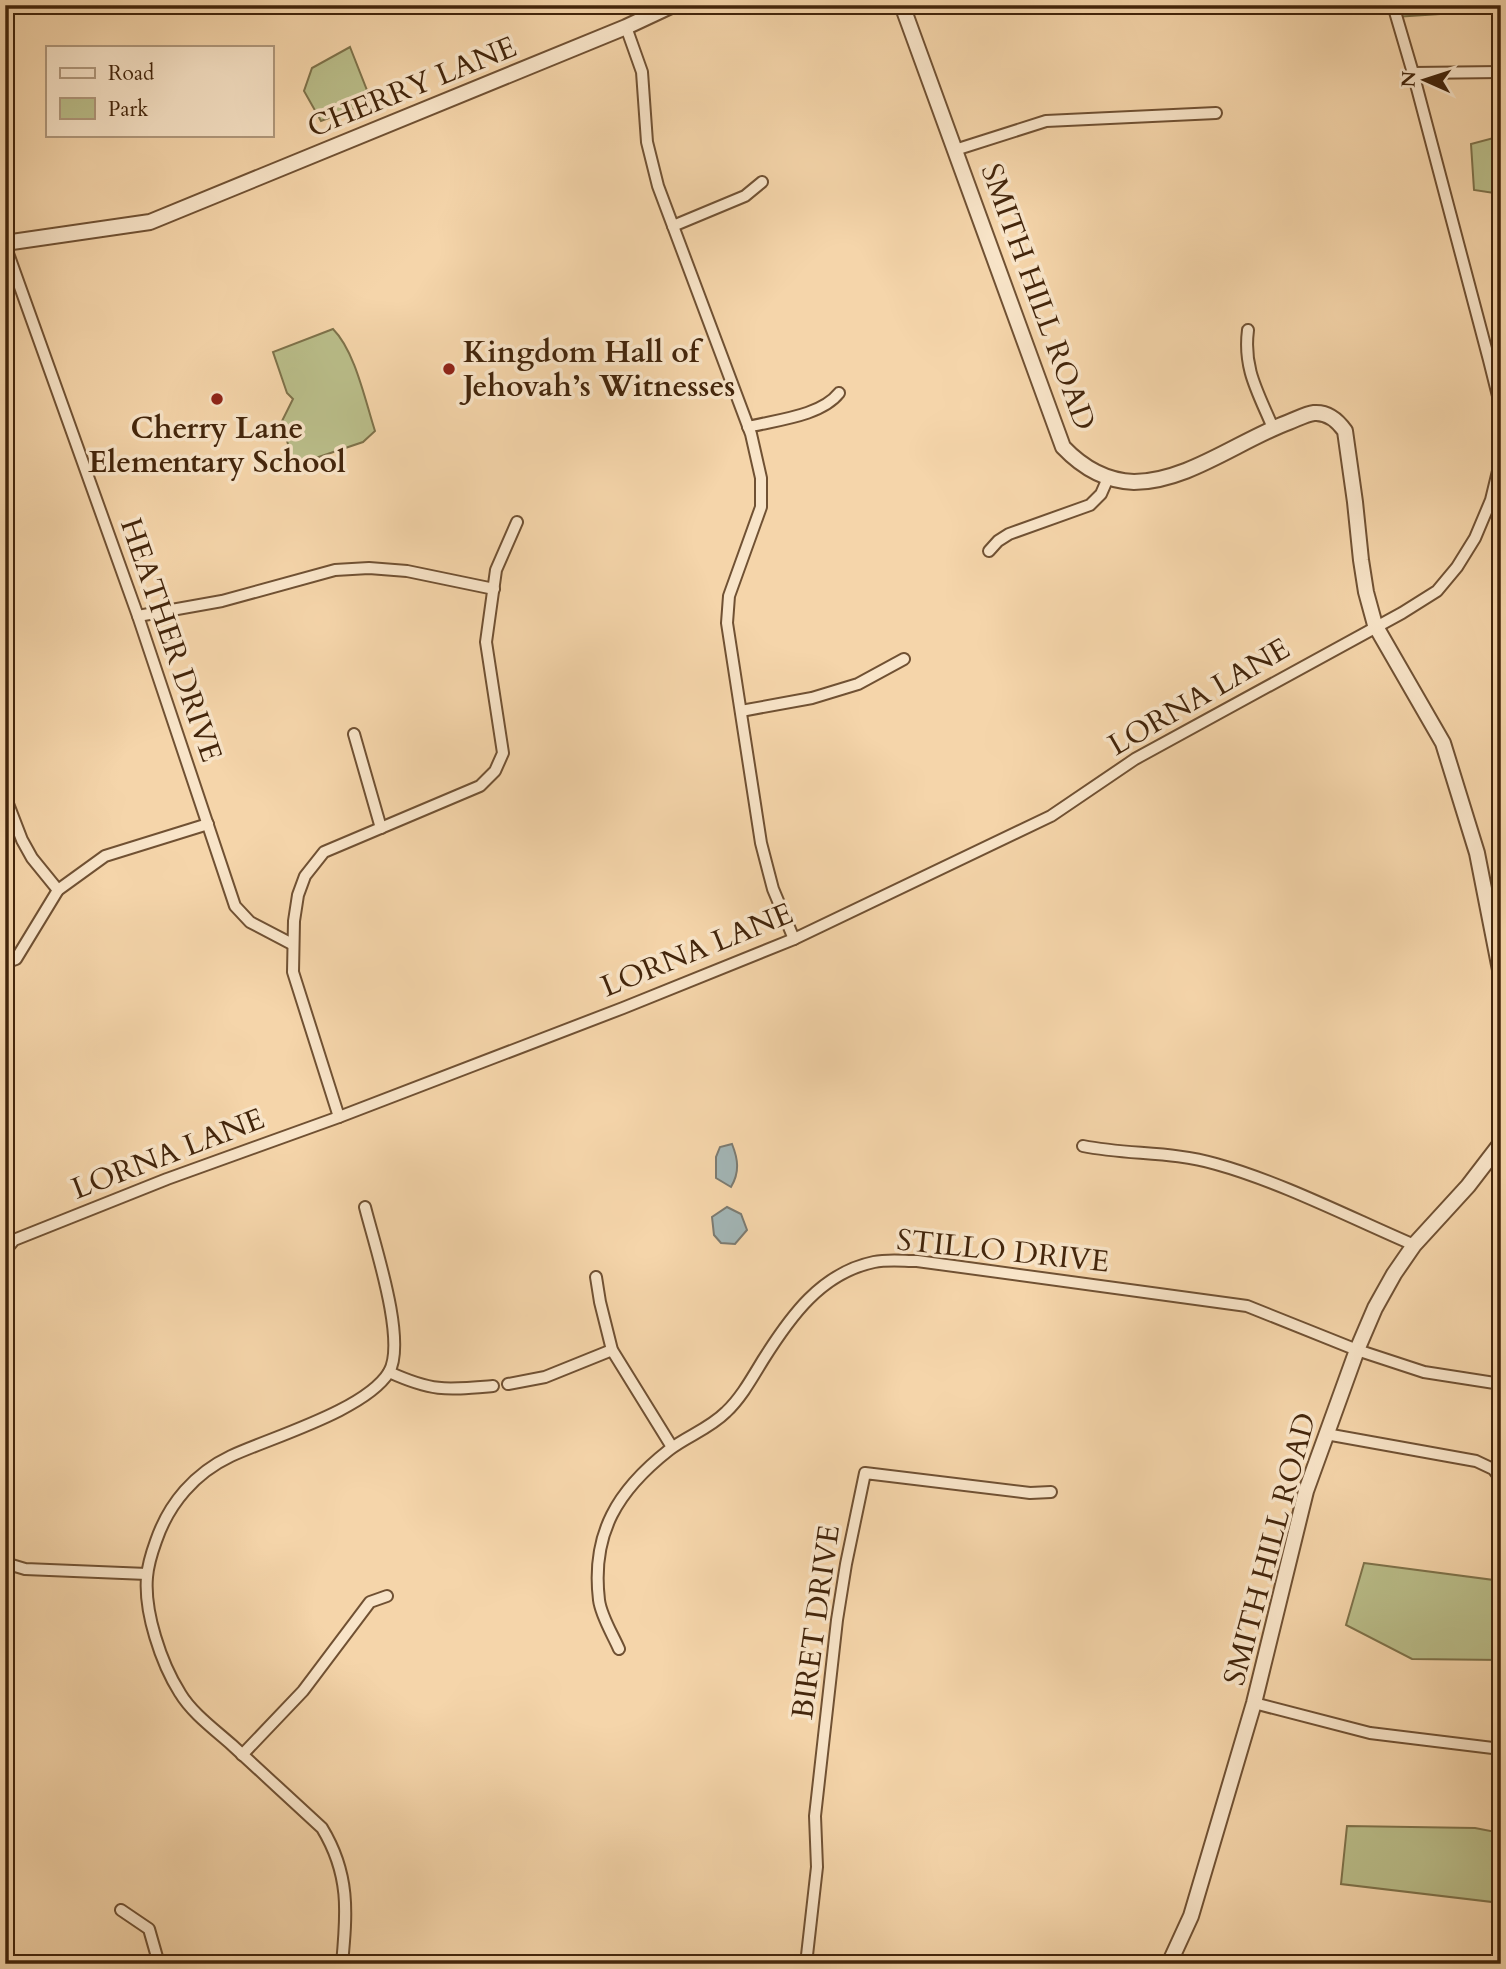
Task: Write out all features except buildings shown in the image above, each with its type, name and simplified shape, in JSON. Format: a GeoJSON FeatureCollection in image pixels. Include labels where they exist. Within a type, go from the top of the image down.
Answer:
{"type":"FeatureCollection","features":[{"type":"Feature","properties":{"kind":"street","name":"CHERRY LANE"},"geometry":{"type":"LineString","coordinates":[[5,244],[150,222],[626,27],[673,5]]}},
{"type":"Feature","properties":{"kind":"street","name":"SMITH HILL ROAD"},"geometry":{"type":"LineString","coordinates":[[902,5],[1063,447],[1076,461],[1108,478],[1132,482],[1154,480],[1314,413],[1326,414],[1339,421],[1345,431],[1361,560],[1375,625],[1443,743],[1477,853],[1501,975]]}},
{"type":"Feature","properties":{"kind":"street","name":"LORNA LANE"},"geometry":{"type":"LineString","coordinates":[[5,1251],[14,1240],[167,1179],[339,1117],[794,939],[1051,816],[1135,759],[1437,591],[1457,567],[1475,538],[1491,500],[1499,467],[1500,400],[1393,5]]}},
{"type":"Feature","properties":{"kind":"street"},"geometry":{"type":"LineString","coordinates":[[626,27],[642,72],[647,142],[658,186],[748,427],[761,478],[761,507],[729,596],[727,622],[761,843],[773,889],[794,939]]}},
{"type":"Feature","properties":{"kind":"street"},"geometry":{"type":"LineString","coordinates":[[1413,72],[1501,72]]}},
{"type":"Feature","properties":{"kind":"street"},"geometry":{"type":"LineString","coordinates":[[955,150],[1046,121],[1216,113]]}},
{"type":"Feature","properties":{"kind":"street"},"geometry":{"type":"LineString","coordinates":[[673,226],[745,196],[762,182]]}},
{"type":"Feature","properties":{"kind":"street","name":"HEATHER DRIVE"},"geometry":{"type":"LineString","coordinates":[[5,244],[138,616],[235,906],[250,922],[292,944]]}},
{"type":"Feature","properties":{"kind":"street"},"geometry":{"type":"LineString","coordinates":[[1248,330],[1245,350],[1247,363],[1273,428]]}},
{"type":"Feature","properties":{"kind":"street"},"geometry":{"type":"LineString","coordinates":[[748,427],[820,409],[832,402],[839,393]]}},
{"type":"Feature","properties":{"kind":"street"},"geometry":{"type":"LineString","coordinates":[[989,551],[1009,534],[1090,505],[1101,494],[1108,478]]}},
{"type":"Feature","properties":{"kind":"street"},"geometry":{"type":"LineString","coordinates":[[339,1117],[293,972],[292,944],[298,895],[305,876],[324,852],[480,786],[495,771],[503,753],[486,642],[496,570],[517,522]]}},
{"type":"Feature","properties":{"kind":"street"},"geometry":{"type":"LineString","coordinates":[[138,616],[222,601],[335,570],[369,568],[407,571],[494,589]]}},
{"type":"Feature","properties":{"kind":"street"},"geometry":{"type":"LineString","coordinates":[[741,711],[812,698],[846,687],[904,659]]}},
{"type":"Feature","properties":{"kind":"street"},"geometry":{"type":"LineString","coordinates":[[354,734],[381,828]]}},
{"type":"Feature","properties":{"kind":"street"},"geometry":{"type":"LineString","coordinates":[[5,796],[22,841],[58,890]]}},
{"type":"Feature","properties":{"kind":"street"},"geometry":{"type":"LineString","coordinates":[[5,963],[16,959],[58,890],[105,856],[208,824]]}},
{"type":"Feature","properties":{"kind":"street","name":"SMITH HILL ROAD"},"geometry":{"type":"LineString","coordinates":[[1169,1964],[1191,1916],[1254,1703],[1306,1491],[1357,1350],[1375,1308],[1414,1245],[1468,1186],[1501,1143]]}},
{"type":"Feature","properties":{"kind":"street"},"geometry":{"type":"LineString","coordinates":[[1083,1146],[1105,1151],[1175,1156],[1214,1163],[1252,1176],[1414,1245]]}},
{"type":"Feature","properties":{"kind":"street"},"geometry":{"type":"LineString","coordinates":[[342,1964],[347,1914],[345,1882],[334,1848],[322,1828],[202,1718],[180,1693],[155,1634],[146,1591],[147,1574],[162,1526],[196,1477],[229,1457],[348,1406],[371,1390],[389,1372],[395,1350],[394,1324],[365,1207]]}},
{"type":"Feature","properties":{"kind":"street","name":"STILLO DRIVE"},"geometry":{"type":"LineString","coordinates":[[619,1649],[599,1602],[599,1555],[611,1514],[625,1490],[672,1447],[709,1428],[727,1412],[808,1297],[845,1270],[877,1261],[917,1261],[1247,1306],[1357,1350],[1423,1372],[1501,1384]]}},
{"type":"Feature","properties":{"kind":"street"},"geometry":{"type":"LineString","coordinates":[[596,1277],[612,1350],[672,1447]]}},
{"type":"Feature","properties":{"kind":"street"},"geometry":{"type":"LineString","coordinates":[[509,1384],[545,1377],[612,1350]]}},
{"type":"Feature","properties":{"kind":"street"},"geometry":{"type":"LineString","coordinates":[[389,1372],[434,1389],[493,1386]]}},
{"type":"Feature","properties":{"kind":"street"},"geometry":{"type":"LineString","coordinates":[[1326,1434],[1476,1461],[1493,1469],[1501,1479]]}},
{"type":"Feature","properties":{"kind":"street","name":"BIRET DRIVE"},"geometry":{"type":"LineString","coordinates":[[806,1964],[817,1867],[815,1816],[837,1620],[865,1473],[1030,1493],[1051,1492]]}},
{"type":"Feature","properties":{"kind":"street"},"geometry":{"type":"LineString","coordinates":[[5,1563],[25,1569],[147,1574]]}},
{"type":"Feature","properties":{"kind":"street"},"geometry":{"type":"LineString","coordinates":[[242,1755],[303,1691],[370,1602],[387,1595]]}},
{"type":"Feature","properties":{"kind":"street"},"geometry":{"type":"LineString","coordinates":[[1254,1703],[1370,1733],[1501,1749]]}},
{"type":"Feature","properties":{"kind":"street"},"geometry":{"type":"LineString","coordinates":[[121,1910],[149,1929],[159,1964]]}},
{"type":"Feature","properties":{"kind":"green space"},"geometry":{"type":"Polygon","coordinates":[[[1393,5],[1501,5],[1501,10],[1395,17],[1393,5]]]}},
{"type":"Feature","properties":{"kind":"green space"},"geometry":{"type":"Polygon","coordinates":[[[350,47],[370,98],[366,104],[321,121],[304,91],[312,68],[350,47]]]}},
{"type":"Feature","properties":{"kind":"green space"},"geometry":{"type":"Polygon","coordinates":[[[1501,136],[1501,194],[1474,190],[1471,144],[1501,136]]]}},
{"type":"Feature","properties":{"kind":"green space"},"geometry":{"type":"Polygon","coordinates":[[[333,329],[341,338],[353,363],[375,431],[363,442],[295,465],[281,423],[293,399],[287,393],[273,352],[333,329]]]}},
{"type":"Feature","properties":{"kind":"green space"},"geometry":{"type":"Polygon","coordinates":[[[1364,1563],[1501,1581],[1501,1660],[1412,1659],[1346,1625],[1364,1563]]]}},
{"type":"Feature","properties":{"kind":"green space"},"geometry":{"type":"Polygon","coordinates":[[[1347,1826],[1475,1828],[1501,1833],[1501,1903],[1341,1884],[1347,1826]]]}},
{"type":"Feature","properties":{"kind":"shaded area"},"geometry":{"type":"Polygon","coordinates":[[[732,1144],[737,1166],[731,1187],[716,1178],[716,1157],[720,1147],[732,1144]]]}},
{"type":"Feature","properties":{"kind":"shaded area"},"geometry":{"type":"Polygon","coordinates":[[[727,1207],[741,1214],[747,1230],[735,1244],[721,1243],[714,1235],[712,1217],[727,1207]]]}},
{"type":"Feature","properties":{"kind":"place","name":"Kingdom Hall of Jehovah’s Witnesses"},"geometry":{"type":"Point","coordinates":[449,369]}},
{"type":"Feature","properties":{"kind":"place","name":"Cherry Lane Elementary School"},"geometry":{"type":"Point","coordinates":[217,399]}}]}
